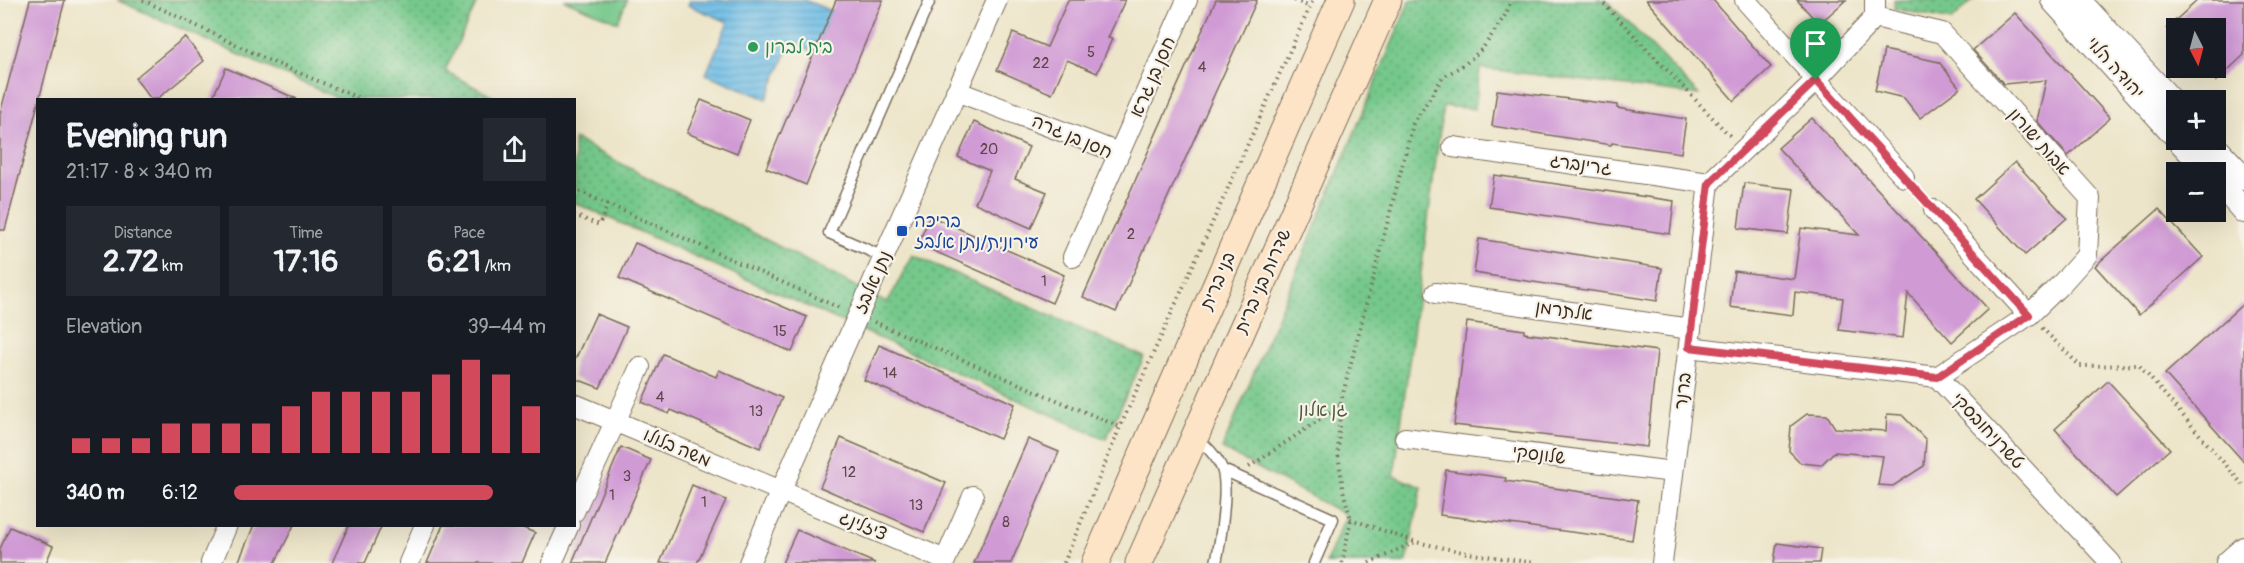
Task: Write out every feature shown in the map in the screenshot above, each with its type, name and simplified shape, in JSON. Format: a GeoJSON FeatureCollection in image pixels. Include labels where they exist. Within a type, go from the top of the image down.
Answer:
{"type":"FeatureCollection","features":[{"type":"Feature","properties":{"kind":"main road","name":"בני ברית"},"geometry":{"type":"LineString","coordinates":[[1095,563],[1341,0]]}},
{"type":"Feature","properties":{"kind":"main road","name":"שדרות בני ברית"},"geometry":{"type":"LineString","coordinates":[[1139,563],[1388,0]]}},
{"type":"Feature","properties":{"kind":"street","name":"נתן אלבז"},"geometry":{"type":"LineString","coordinates":[[749,563],[997,0]]}},
{"type":"Feature","properties":{"kind":"street","name":"חסן בן גרא"},"geometry":{"type":"LineString","coordinates":[[1119,153],[1187,0]]}},
{"type":"Feature","properties":{"kind":"street"},"geometry":{"type":"LineString","coordinates":[[1745,0],[1904,177]]}},
{"type":"Feature","properties":{"kind":"street","name":"יהודה הלוי"},"geometry":{"type":"LineString","coordinates":[[2052,0],[2166,125]]}},
{"type":"Feature","properties":{"kind":"street","name":"יהודה הלוי"},"geometry":{"type":"LineString","coordinates":[[2078,0],[2166,95]]}},
{"type":"Feature","properties":{"kind":"street","name":"אבות ישורון"},"geometry":{"type":"LineString","coordinates":[[1709,183],[1816,80],[1875,9],[1942,33],[2090,198],[2087,255],[2029,315],[1937,377]]}},
{"type":"Feature","properties":{"kind":"street","name":"חסן בן גרה"},"geometry":{"type":"LineString","coordinates":[[956,92],[1119,153],[1073,257]]}},
{"type":"Feature","properties":{"kind":"street","name":"גרינברג"},"geometry":{"type":"LineString","coordinates":[[1453,147],[1709,183]]}},
{"type":"Feature","properties":{"kind":"street","name":"יהודה הלוי"},"geometry":{"type":"LineString","coordinates":[[2189,150],[2200,162]]}},
{"type":"Feature","properties":{"kind":"street"},"geometry":{"type":"LineString","coordinates":[[2217,150],[2244,178]]}},
{"type":"Feature","properties":{"kind":"street","name":"ברנר"},"geometry":{"type":"LineString","coordinates":[[1662,563],[1709,183]]}},
{"type":"Feature","properties":{"kind":"street"},"geometry":{"type":"LineString","coordinates":[[2226,190],[2244,211]]}},
{"type":"Feature","properties":{"kind":"street"},"geometry":{"type":"LineString","coordinates":[[1935,210],[2029,315]]}},
{"type":"Feature","properties":{"kind":"street","name":"אלתרמן"},"geometry":{"type":"LineString","coordinates":[[1436,293],[1690,338]]}},
{"type":"Feature","properties":{"kind":"street","name":"טשרניחובסקי"},"geometry":{"type":"LineString","coordinates":[[1690,338],[1937,377],[2111,563]]}},
{"type":"Feature","properties":{"kind":"street"},"geometry":{"type":"LineString","coordinates":[[576,508],[640,367]]}},
{"type":"Feature","properties":{"kind":"street","name":"משה בלולו"},"geometry":{"type":"LineString","coordinates":[[576,405],[780,492]]}},
{"type":"Feature","properties":{"kind":"street","name":"שלונסקי"},"geometry":{"type":"LineString","coordinates":[[1405,438],[1673,472]]}},
{"type":"Feature","properties":{"kind":"street","name":"ציזלינג"},"geometry":{"type":"LineString","coordinates":[[780,492],[944,562],[973,496]]}},
{"type":"Feature","properties":{"kind":"street"},"geometry":{"type":"LineString","coordinates":[[211,563],[226,527]]}},
{"type":"Feature","properties":{"kind":"street"},"geometry":{"type":"LineString","coordinates":[[408,563],[424,527]]}},
{"type":"Feature","properties":{"kind":"street"},"geometry":{"type":"LineString","coordinates":[[552,563],[568,527]]}},
{"type":"Feature","properties":{"kind":"street"},"geometry":{"type":"LineString","coordinates":[[2228,563],[2244,549]]}},
{"type":"Feature","properties":{"kind":"lane"},"geometry":{"type":"LineString","coordinates":[[884,257],[829,233],[930,0]]}},
{"type":"Feature","properties":{"kind":"lane"},"geometry":{"type":"LineString","coordinates":[[1194,435],[1208,449],[1223,470],[1333,519],[1314,563]]}},
{"type":"Feature","properties":{"kind":"lane"},"geometry":{"type":"LineString","coordinates":[[1216,563],[1224,510],[1223,470]]}},
{"type":"Feature","properties":{"kind":"path"},"geometry":{"type":"LineString","coordinates":[[143,0],[268,60],[359,98]]}},
{"type":"Feature","properties":{"kind":"path"},"geometry":{"type":"LineString","coordinates":[[1294,0],[1310,7]]}},
{"type":"Feature","properties":{"kind":"path"},"geometry":{"type":"LineString","coordinates":[[1064,563],[1120,427],[1313,0]]}},
{"type":"Feature","properties":{"kind":"path"},"geometry":{"type":"LineString","coordinates":[[1342,563],[1351,519],[1344,495],[1338,454],[1340,405],[1413,124],[1443,77],[1483,48],[1506,14],[1512,0]]}},
{"type":"Feature","properties":{"kind":"path"},"geometry":{"type":"LineString","coordinates":[[1600,0],[1743,150]]}},
{"type":"Feature","properties":{"kind":"path"},"geometry":{"type":"LineString","coordinates":[[576,216],[599,225],[608,204]]}},
{"type":"Feature","properties":{"kind":"path"},"geometry":{"type":"LineString","coordinates":[[2029,315],[2080,366],[2139,365],[2244,486]]}},
{"type":"Feature","properties":{"kind":"path"},"geometry":{"type":"LineString","coordinates":[[1236,476],[1340,405]]}},
{"type":"Feature","properties":{"kind":"path"},"geometry":{"type":"LineString","coordinates":[[1333,519],[1351,519],[1416,542],[1467,553],[1535,563]]}},
{"type":"Feature","properties":{"kind":"path"},"geometry":{"type":"LineString","coordinates":[[1369,563],[1416,542]]}},
{"type":"Feature","properties":{"kind":"green space"},"geometry":{"type":"Polygon","coordinates":[[[117,0],[478,0],[445,71],[495,98],[337,98],[117,0]]]}},
{"type":"Feature","properties":{"kind":"green space"},"geometry":{"type":"Polygon","coordinates":[[[564,0],[627,0],[618,22],[564,0]]]}},
{"type":"Feature","properties":{"kind":"green space","name":"גן אלון"},"geometry":{"type":"Polygon","coordinates":[[[1410,0],[1606,0],[1699,95],[1480,68],[1475,109],[1443,106],[1394,476],[1422,487],[1408,555],[1405,563],[1326,563],[1346,515],[1222,449],[1410,0]]]}},
{"type":"Feature","properties":{"kind":"green space"},"geometry":{"type":"Polygon","coordinates":[[[1894,0],[1973,0],[1952,20],[1895,9],[1894,0]]]}},
{"type":"Feature","properties":{"kind":"green space"},"geometry":{"type":"Polygon","coordinates":[[[576,140],[887,303],[913,255],[1144,357],[1106,439],[576,203],[576,140]]]}},
{"type":"Feature","properties":{"kind":"water","name":"בית לברון"},"geometry":{"type":"Polygon","coordinates":[[[690,0],[804,0],[832,11],[815,52],[791,42],[767,99],[706,74],[728,22],[688,5],[690,0]]]}},
{"type":"Feature","properties":{"kind":"building"},"geometry":{"type":"Polygon","coordinates":[[[30,0],[65,0],[39,98],[36,98],[36,111],[5,230],[0,230],[0,114],[30,0]]]}},
{"type":"Feature","properties":{"kind":"building"},"geometry":{"type":"Polygon","coordinates":[[[836,0],[883,0],[806,185],[766,168],[836,0]]]}},
{"type":"Feature","properties":{"kind":"building"},"geometry":{"type":"Polygon","coordinates":[[[1068,0],[1125,0],[1108,38],[1112,39],[1097,73],[1067,60],[1052,94],[997,70],[1013,33],[1047,47],[1068,0]]]}},
{"type":"Feature","properties":{"kind":"building"},"geometry":{"type":"Polygon","coordinates":[[[1216,0],[1257,0],[1116,312],[1083,297],[1216,0]]]}},
{"type":"Feature","properties":{"kind":"building"},"geometry":{"type":"Polygon","coordinates":[[[1646,0],[1713,0],[1771,67],[1734,101],[1646,0]]]}},
{"type":"Feature","properties":{"kind":"building"},"geometry":{"type":"Polygon","coordinates":[[[1797,0],[1846,0],[1819,24],[1797,0]]]}},
{"type":"Feature","properties":{"kind":"building"},"geometry":{"type":"Polygon","coordinates":[[[2198,0],[2244,0],[2244,55],[2226,72],[2226,18],[2178,18],[2198,0]]]}},
{"type":"Feature","properties":{"kind":"building"},"geometry":{"type":"Polygon","coordinates":[[[2015,13],[2110,118],[2068,156],[2037,121],[2046,80],[2004,84],[1973,50],[2015,13]]]}},
{"type":"Feature","properties":{"kind":"building"},"geometry":{"type":"Polygon","coordinates":[[[185,37],[204,61],[158,98],[150,98],[135,78],[185,37]]]}},
{"type":"Feature","properties":{"kind":"building"},"geometry":{"type":"Polygon","coordinates":[[[1884,50],[1939,62],[1960,88],[1920,118],[1904,98],[1875,91],[1884,50]]]}},
{"type":"Feature","properties":{"kind":"building"},"geometry":{"type":"Polygon","coordinates":[[[226,68],[295,98],[212,98],[226,68]]]}},
{"type":"Feature","properties":{"kind":"building"},"geometry":{"type":"Polygon","coordinates":[[[1497,90],[1617,105],[1617,108],[1686,119],[1681,153],[1612,143],[1611,145],[1492,126],[1497,90]]]}},
{"type":"Feature","properties":{"kind":"building"},"geometry":{"type":"Polygon","coordinates":[[[701,100],[750,120],[737,153],[687,133],[701,100]]]}},
{"type":"Feature","properties":{"kind":"building"},"geometry":{"type":"Polygon","coordinates":[[[1812,118],[1988,309],[1952,342],[1908,293],[1903,338],[1839,330],[1843,298],[1795,292],[1793,315],[1730,307],[1734,271],[1794,279],[1801,228],[1859,235],[1778,148],[1812,118]]]}},
{"type":"Feature","properties":{"kind":"building"},"geometry":{"type":"Polygon","coordinates":[[[974,122],[1029,147],[1015,179],[1047,192],[1031,228],[975,203],[990,171],[958,157],[974,122]]]}},
{"type":"Feature","properties":{"kind":"building"},"geometry":{"type":"Polygon","coordinates":[[[2015,162],[2067,218],[2025,255],[1974,199],[2015,162]]]}},
{"type":"Feature","properties":{"kind":"building"},"geometry":{"type":"Polygon","coordinates":[[[1494,175],[1674,201],[1670,234],[1489,207],[1494,175]]]}},
{"type":"Feature","properties":{"kind":"building"},"geometry":{"type":"Polygon","coordinates":[[[1744,183],[1794,189],[1788,234],[1738,228],[1744,183]]]}},
{"type":"Feature","properties":{"kind":"building"},"geometry":{"type":"Polygon","coordinates":[[[2159,209],[2166,217],[2166,222],[2171,222],[2203,257],[2139,315],[2095,266],[2159,209]]]}},
{"type":"Feature","properties":{"kind":"building"},"geometry":{"type":"Polygon","coordinates":[[[930,216],[1064,275],[1052,303],[918,244],[930,216]]]}},
{"type":"Feature","properties":{"kind":"building"},"geometry":{"type":"Polygon","coordinates":[[[1479,239],[1662,268],[1657,301],[1474,273],[1479,239]]]}},
{"type":"Feature","properties":{"kind":"building"},"geometry":{"type":"Polygon","coordinates":[[[635,243],[807,317],[792,352],[619,278],[635,243]]]}},
{"type":"Feature","properties":{"kind":"building"},"geometry":{"type":"Polygon","coordinates":[[[2244,303],[2244,462],[2165,374],[2244,303]]]}},
{"type":"Feature","properties":{"kind":"building"},"geometry":{"type":"Polygon","coordinates":[[[596,314],[627,327],[600,388],[576,379],[576,358],[596,314]]]}},
{"type":"Feature","properties":{"kind":"building"},"geometry":{"type":"Polygon","coordinates":[[[1467,322],[1524,330],[1524,333],[1657,351],[1647,447],[1454,425],[1467,322]]]}},
{"type":"Feature","properties":{"kind":"building"},"geometry":{"type":"Polygon","coordinates":[[[879,345],[1015,404],[1000,439],[864,380],[879,345]]]}},
{"type":"Feature","properties":{"kind":"building"},"geometry":{"type":"Polygon","coordinates":[[[663,354],[716,377],[719,370],[782,398],[760,448],[671,410],[669,414],[642,402],[663,354]]]}},
{"type":"Feature","properties":{"kind":"building"},"geometry":{"type":"Polygon","coordinates":[[[2108,381],[2170,449],[2116,497],[2055,429],[2108,381]]]}},
{"type":"Feature","properties":{"kind":"building"},"geometry":{"type":"Polygon","coordinates":[[[1807,414],[1827,415],[1835,428],[1886,431],[1887,414],[1902,415],[1926,440],[1924,466],[1893,486],[1878,485],[1883,456],[1834,452],[1821,465],[1801,463],[1789,451],[1791,426],[1807,414]]]}},
{"type":"Feature","properties":{"kind":"building"},"geometry":{"type":"Polygon","coordinates":[[[841,438],[946,483],[924,532],[820,487],[841,438]]]}},
{"type":"Feature","properties":{"kind":"building"},"geometry":{"type":"Polygon","coordinates":[[[1028,439],[1059,452],[1011,563],[974,563],[1028,439]]]}},
{"type":"Feature","properties":{"kind":"building"},"geometry":{"type":"Polygon","coordinates":[[[621,447],[651,460],[605,563],[572,563],[621,447]]]}},
{"type":"Feature","properties":{"kind":"building"},"geometry":{"type":"Polygon","coordinates":[[[1446,470],[1638,500],[1632,540],[1440,515],[1446,470]]]}},
{"type":"Feature","properties":{"kind":"building"},"geometry":{"type":"Polygon","coordinates":[[[692,485],[726,500],[697,563],[660,563],[692,485]]]}},
{"type":"Feature","properties":{"kind":"building"},"geometry":{"type":"Polygon","coordinates":[[[10,527],[53,546],[46,563],[0,563],[0,549],[10,527]]]}},
{"type":"Feature","properties":{"kind":"building"},"geometry":{"type":"Polygon","coordinates":[[[253,527],[293,527],[275,563],[238,563],[253,527]]]}},
{"type":"Feature","properties":{"kind":"building"},"geometry":{"type":"Polygon","coordinates":[[[348,527],[381,527],[365,563],[332,563],[348,527]]]}},
{"type":"Feature","properties":{"kind":"building"},"geometry":{"type":"Polygon","coordinates":[[[442,527],[521,527],[535,533],[522,563],[427,563],[442,527]]]}},
{"type":"Feature","properties":{"kind":"building"},"geometry":{"type":"Polygon","coordinates":[[[797,530],[875,563],[782,563],[797,530]]]}},
{"type":"Feature","properties":{"kind":"building"},"geometry":{"type":"Polygon","coordinates":[[[1777,543],[1821,549],[1819,563],[1774,563],[1777,543]]]}},
{"type":"Feature","properties":{"kind":"place","name":"בית לברון"},"geometry":{"type":"Point","coordinates":[753,47]}},
{"type":"Feature","properties":{"kind":"place","name":"בריכה עירונית/נתן אלבז"},"geometry":{"type":"Point","coordinates":[902,231]}},
{"type":"Feature","properties":{"kind":"route"},"geometry":{"type":"LineString","coordinates":[[1816,80],[2029,315],[1937,377],[1689,347],[1709,183],[1816,80]]}}]}
